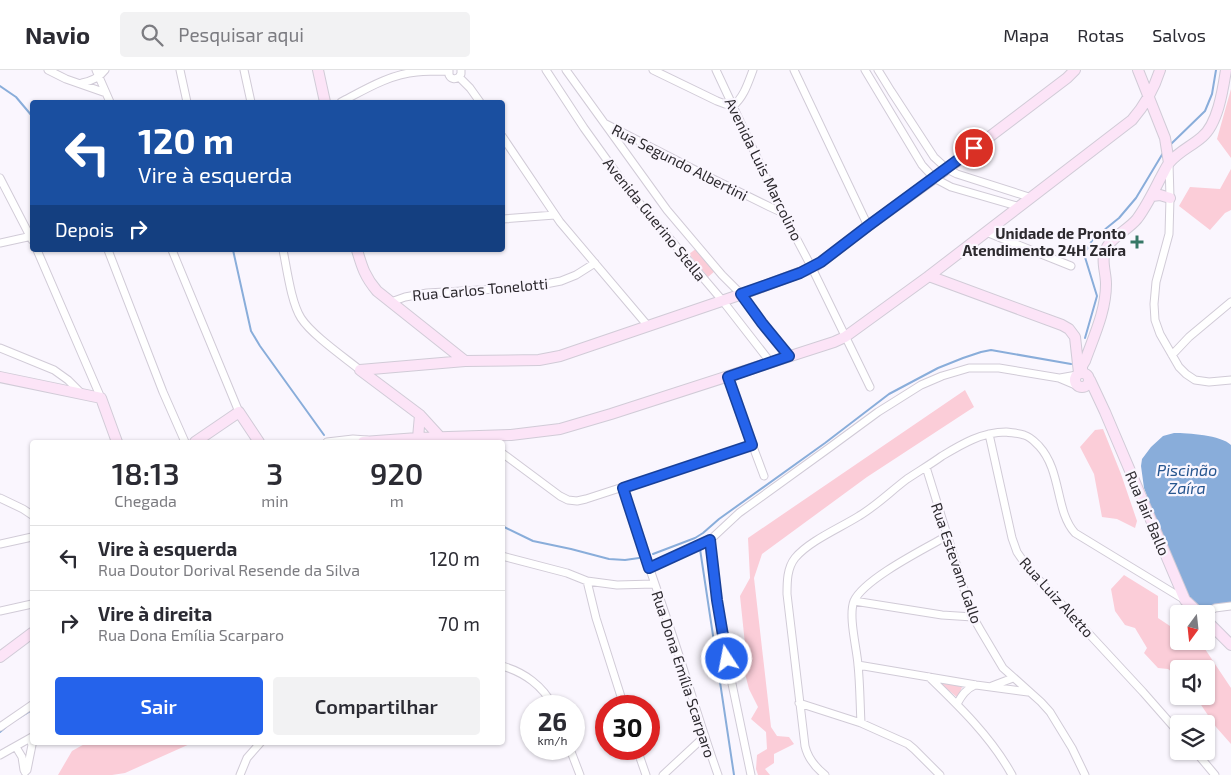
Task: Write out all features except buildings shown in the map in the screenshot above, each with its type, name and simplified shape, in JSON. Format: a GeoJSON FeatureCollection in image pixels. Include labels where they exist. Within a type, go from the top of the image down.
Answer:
{"type":"FeatureCollection","features":[{"type":"Feature","properties":{"kind":"street"},"geometry":{"type":"LineString","coordinates":[[48,70],[66,79],[106,93]]}},
{"type":"Feature","properties":{"kind":"street"},"geometry":{"type":"LineString","coordinates":[[79,83],[90,82],[98,73],[105,70]]}},
{"type":"Feature","properties":{"kind":"street"},"geometry":{"type":"LineString","coordinates":[[180,70],[187,100]]}},
{"type":"Feature","properties":{"kind":"street"},"geometry":{"type":"LineString","coordinates":[[244,70],[251,100]]}},
{"type":"Feature","properties":{"kind":"street"},"geometry":{"type":"LineString","coordinates":[[318,70],[325,100]]}},
{"type":"Feature","properties":{"kind":"street","name":"Avenida Guerino Stella"},"geometry":{"type":"LineString","coordinates":[[546,70],[624,184],[722,300],[771,362]]}},
{"type":"Feature","properties":{"kind":"street","name":"Avenida Guerino Stella"},"geometry":{"type":"LineString","coordinates":[[566,70],[667,210],[722,275],[741,294],[789,356]]}},
{"type":"Feature","properties":{"kind":"street"},"geometry":{"type":"LineString","coordinates":[[653,70],[716,101],[733,106],[739,101],[753,70]]}},
{"type":"Feature","properties":{"kind":"street","name":"Avenida Luis Marcolino"},"geometry":{"type":"LineString","coordinates":[[716,70],[783,213],[870,387]]}},
{"type":"Feature","properties":{"kind":"street"},"geometry":{"type":"LineString","coordinates":[[794,70],[868,226]]}},
{"type":"Feature","properties":{"kind":"street"},"geometry":{"type":"LineString","coordinates":[[865,70],[922,165],[934,178],[951,187],[1020,207]]}},
{"type":"Feature","properties":{"kind":"street"},"geometry":{"type":"LineString","coordinates":[[878,70],[941,165],[967,178],[1032,198]]}},
{"type":"Feature","properties":{"kind":"street"},"geometry":{"type":"LineString","coordinates":[[360,370],[465,361],[523,360],[569,353],[812,268],[947,169],[1076,70]]}},
{"type":"Feature","properties":{"kind":"street"},"geometry":{"type":"LineString","coordinates":[[1138,70],[1164,138],[1169,163],[1169,234],[1156,282],[1155,320],[1160,334],[1178,367],[1186,374],[1195,380],[1209,382],[1231,380]]}},
{"type":"Feature","properties":{"kind":"street"},"geometry":{"type":"LineString","coordinates":[[394,440],[441,438],[486,440],[560,430],[728,377],[845,337],[929,276],[1132,120],[1144,106],[1155,86],[1160,70]]}},
{"type":"Feature","properties":{"kind":"street"},"geometry":{"type":"LineString","coordinates":[[1082,378],[1085,360],[1105,306],[1106,280],[1103,259],[1105,250],[1108,244],[1137,219],[1152,196],[1169,163],[1184,149],[1204,136],[1212,123],[1220,101],[1226,70]]}},
{"type":"Feature","properties":{"kind":"street"},"geometry":{"type":"LineString","coordinates":[[345,100],[377,84],[401,75],[416,72],[449,71],[449,75],[455,79],[460,74],[479,100]]}},
{"type":"Feature","properties":{"kind":"street"},"geometry":{"type":"LineString","coordinates":[[98,73],[109,100]]}},
{"type":"Feature","properties":{"kind":"street","name":"Rua Segundo Albertini"},"geometry":{"type":"LineString","coordinates":[[603,123],[783,213]]}},
{"type":"Feature","properties":{"kind":"street"},"geometry":{"type":"LineString","coordinates":[[505,140],[555,215],[648,326]]}},
{"type":"Feature","properties":{"kind":"street"},"geometry":{"type":"LineString","coordinates":[[0,178],[30,234]]}},
{"type":"Feature","properties":{"kind":"street"},"geometry":{"type":"LineString","coordinates":[[1152,196],[1160,195],[1170,198]]}},
{"type":"Feature","properties":{"kind":"street"},"geometry":{"type":"LineString","coordinates":[[505,219],[555,215]]}},
{"type":"Feature","properties":{"kind":"street"},"geometry":{"type":"LineString","coordinates":[[986,232],[1071,266]]}},
{"type":"Feature","properties":{"kind":"street"},"geometry":{"type":"LineString","coordinates":[[0,243],[30,238]]}},
{"type":"Feature","properties":{"kind":"street"},"geometry":{"type":"LineString","coordinates":[[38,252],[117,440]]}},
{"type":"Feature","properties":{"kind":"street"},"geometry":{"type":"LineString","coordinates":[[109,252],[183,440]]}},
{"type":"Feature","properties":{"kind":"street"},"geometry":{"type":"LineString","coordinates":[[173,252],[239,412],[259,440]]}},
{"type":"Feature","properties":{"kind":"street"},"geometry":{"type":"LineString","coordinates":[[283,252],[295,304],[302,320],[318,336],[360,370],[420,415],[441,438]]}},
{"type":"Feature","properties":{"kind":"street"},"geometry":{"type":"LineString","coordinates":[[358,252],[361,265],[369,281],[377,291],[465,361]]}},
{"type":"Feature","properties":{"kind":"street","name":"Rua Carlos Tonelotti"},"geometry":{"type":"LineString","coordinates":[[391,302],[405,296],[427,293],[530,287],[561,281],[576,275],[595,263]]}},
{"type":"Feature","properties":{"kind":"street"},"geometry":{"type":"LineString","coordinates":[[929,276],[1062,324],[1070,329],[1075,337],[1082,378]]}},
{"type":"Feature","properties":{"kind":"street"},"geometry":{"type":"LineString","coordinates":[[1172,355],[1189,337],[1231,302]]}},
{"type":"Feature","properties":{"kind":"street"},"geometry":{"type":"LineString","coordinates":[[0,348],[54,370],[68,380],[83,395]]}},
{"type":"Feature","properties":{"kind":"street"},"geometry":{"type":"LineString","coordinates":[[374,381],[394,367]]}},
{"type":"Feature","properties":{"kind":"street"},"geometry":{"type":"LineString","coordinates":[[649,568],[710,540],[739,513],[878,412],[922,385],[942,376],[969,368],[999,368],[1059,378],[1082,378]]}},
{"type":"Feature","properties":{"kind":"street"},"geometry":{"type":"LineString","coordinates":[[0,377],[101,398]]}},
{"type":"Feature","properties":{"kind":"street"},"geometry":{"type":"LineString","coordinates":[[728,377],[764,476]]}},
{"type":"Feature","properties":{"kind":"street"},"geometry":{"type":"LineString","coordinates":[[1059,378],[1082,378]]}},
{"type":"Feature","properties":{"kind":"street","name":"Rua Jair Ballo"},"geometry":{"type":"LineString","coordinates":[[1082,378],[1103,408],[1184,600],[1190,605]]}},
{"type":"Feature","properties":{"kind":"street"},"geometry":{"type":"LineString","coordinates":[[198,440],[239,412]]}},
{"type":"Feature","properties":{"kind":"street"},"geometry":{"type":"LineString","coordinates":[[418,438],[420,415]]}},
{"type":"Feature","properties":{"kind":"street"},"geometry":{"type":"LineString","coordinates":[[825,775],[812,762],[805,750],[787,594],[788,573],[794,559],[811,544],[868,510],[908,479],[955,448],[973,439],[989,434],[1010,432],[1023,434],[1032,439],[1046,454],[1051,464],[1068,524],[1075,533],[1184,600]]}},
{"type":"Feature","properties":{"kind":"street","name":"Rua Luiz Aletto"},"geometry":{"type":"LineString","coordinates":[[989,434],[1012,538],[1017,552],[1028,568],[1170,723]]}},
{"type":"Feature","properties":{"kind":"street"},"geometry":{"type":"LineString","coordinates":[[344,440],[358,440]]}},
{"type":"Feature","properties":{"kind":"street"},"geometry":{"type":"LineString","coordinates":[[505,455],[560,496],[568,500],[577,501],[623,488],[752,445]]}},
{"type":"Feature","properties":{"kind":"street","name":"Rua Estevam Gallo"},"geometry":{"type":"LineString","coordinates":[[926,467],[973,617],[1004,668],[1041,702],[1060,726],[1085,775]]}},
{"type":"Feature","properties":{"kind":"street","name":"Rua Dona Emília Scarparo"},"geometry":{"type":"LineString","coordinates":[[623,488],[718,775]]}},
{"type":"Feature","properties":{"kind":"street"},"geometry":{"type":"LineString","coordinates":[[0,498],[30,514]]}},
{"type":"Feature","properties":{"kind":"street"},"geometry":{"type":"LineString","coordinates":[[861,723],[858,665],[853,623],[854,601],[863,589],[876,578],[947,536]]}},
{"type":"Feature","properties":{"kind":"street"},"geometry":{"type":"LineString","coordinates":[[0,544],[30,537]]}},
{"type":"Feature","properties":{"kind":"street"},"geometry":{"type":"LineString","coordinates":[[710,540],[721,631],[751,775]]}},
{"type":"Feature","properties":{"kind":"street"},"geometry":{"type":"LineString","coordinates":[[505,557],[567,573],[586,581],[629,585],[654,584]]}},
{"type":"Feature","properties":{"kind":"street"},"geometry":{"type":"LineString","coordinates":[[586,581],[620,695]]}},
{"type":"Feature","properties":{"kind":"street"},"geometry":{"type":"LineString","coordinates":[[854,601],[942,615],[973,617]]}},
{"type":"Feature","properties":{"kind":"street"},"geometry":{"type":"LineString","coordinates":[[0,611],[30,604]]}},
{"type":"Feature","properties":{"kind":"street"},"geometry":{"type":"LineString","coordinates":[[1215,608],[1231,606]]}},
{"type":"Feature","properties":{"kind":"street"},"geometry":{"type":"LineString","coordinates":[[1215,629],[1231,645]]}},
{"type":"Feature","properties":{"kind":"street"},"geometry":{"type":"LineString","coordinates":[[0,657],[30,634]]}},
{"type":"Feature","properties":{"kind":"street"},"geometry":{"type":"LineString","coordinates":[[858,665],[1030,692]]}},
{"type":"Feature","properties":{"kind":"street"},"geometry":{"type":"LineString","coordinates":[[505,667],[520,672],[529,678],[547,695]]}},
{"type":"Feature","properties":{"kind":"street"},"geometry":{"type":"LineString","coordinates":[[928,676],[957,704],[1004,759],[1012,775]]}},
{"type":"Feature","properties":{"kind":"street"},"geometry":{"type":"LineString","coordinates":[[992,686],[1013,678]]}},
{"type":"Feature","properties":{"kind":"street"},"geometry":{"type":"LineString","coordinates":[[957,704],[963,693],[976,685]]}},
{"type":"Feature","properties":{"kind":"street"},"geometry":{"type":"LineString","coordinates":[[799,703],[861,723],[912,747],[940,775]]}},
{"type":"Feature","properties":{"kind":"street"},"geometry":{"type":"LineString","coordinates":[[0,727],[30,706]]}},
{"type":"Feature","properties":{"kind":"street"},"geometry":{"type":"LineString","coordinates":[[663,775],[705,736]]}},
{"type":"Feature","properties":{"kind":"street"},"geometry":{"type":"LineString","coordinates":[[0,755],[30,739]]}},
{"type":"Feature","properties":{"kind":"street"},"geometry":{"type":"LineString","coordinates":[[25,773],[32,745]]}},
{"type":"Feature","properties":{"kind":"street"},"geometry":{"type":"LineString","coordinates":[[240,775],[247,758],[258,745]]}},
{"type":"Feature","properties":{"kind":"street"},"geometry":{"type":"LineString","coordinates":[[16,747],[22,757],[25,773]]}},
{"type":"Feature","properties":{"kind":"street"},"geometry":{"type":"LineString","coordinates":[[574,760],[580,775]]}},
{"type":"Feature","properties":{"kind":"street"},"geometry":{"type":"LineString","coordinates":[[641,760],[646,775]]}},
{"type":"Feature","properties":{"kind":"street"},"geometry":{"type":"LineString","coordinates":[[1202,760],[1215,775]]}},
{"type":"Feature","properties":{"kind":"shaded area"},"geometry":{"type":"Polygon","coordinates":[[[1231,89],[1231,158],[1217,139],[1231,89]]]}},
{"type":"Feature","properties":{"kind":"shaded area"},"geometry":{"type":"Polygon","coordinates":[[[1231,169],[1231,210],[1225,213],[1210,230],[1179,206],[1190,187],[1220,189],[1231,169]]]}},
{"type":"Feature","properties":{"kind":"shaded area"},"geometry":{"type":"Polygon","coordinates":[[[697,248],[715,271],[708,277],[689,254],[697,248]]]}},
{"type":"Feature","properties":{"kind":"shaded area"},"geometry":{"type":"Polygon","coordinates":[[[965,390],[974,407],[867,477],[762,554],[754,578],[771,727],[777,736],[789,737],[794,744],[774,754],[774,763],[765,769],[770,775],[758,775],[756,769],[757,755],[767,749],[766,732],[751,719],[758,707],[749,689],[742,662],[745,644],[740,596],[750,578],[748,538],[965,390]]]}},
{"type":"Feature","properties":{"kind":"shaded area"},"geometry":{"type":"Polygon","coordinates":[[[1103,429],[1137,521],[1135,528],[1117,519],[1102,517],[1094,474],[1080,447],[1095,430],[1103,429]]]}},
{"type":"Feature","properties":{"kind":"shaded area"},"geometry":{"type":"Polygon","coordinates":[[[1124,575],[1158,596],[1158,618],[1170,626],[1170,650],[1206,650],[1212,660],[1170,660],[1170,670],[1158,668],[1144,653],[1147,648],[1135,628],[1125,625],[1115,611],[1111,589],[1124,575]]]}},
{"type":"Feature","properties":{"kind":"shaded area"},"geometry":{"type":"Polygon","coordinates":[[[1215,664],[1231,688],[1231,744],[1215,726],[1215,715],[1208,715],[1201,705],[1215,705],[1215,664]]]}},
{"type":"Feature","properties":{"kind":"shaded area"},"geometry":{"type":"Polygon","coordinates":[[[936,680],[962,687],[958,698],[936,680]]]}},
{"type":"Feature","properties":{"kind":"shaded area"},"geometry":{"type":"Polygon","coordinates":[[[83,745],[188,745],[125,773],[112,775],[58,775],[72,751],[83,745]]]}},
{"type":"Feature","properties":{"kind":"water","name":"Piscinão Zaíra"},"geometry":{"type":"Polygon","coordinates":[[[1174,433],[1196,434],[1220,439],[1231,445],[1231,602],[1215,606],[1194,605],[1189,599],[1162,537],[1144,488],[1141,466],[1142,459],[1163,436],[1174,433]]]}},
{"type":"Feature","properties":{"kind":"waterway"},"geometry":{"type":"LineString","coordinates":[[1171,144],[1205,111],[1212,94],[1216,70]]}},
{"type":"Feature","properties":{"kind":"waterway"},"geometry":{"type":"LineString","coordinates":[[0,86],[16,97],[30,114]]}},
{"type":"Feature","properties":{"kind":"waterway"},"geometry":{"type":"LineString","coordinates":[[1085,338],[1097,296],[1084,254],[1093,239],[1119,218],[1136,198],[1163,153]]}},
{"type":"Feature","properties":{"kind":"waterway"},"geometry":{"type":"LineString","coordinates":[[233,252],[251,331],[324,435]]}},
{"type":"Feature","properties":{"kind":"waterway"},"geometry":{"type":"LineString","coordinates":[[653,554],[695,538],[703,533],[719,519],[825,443],[889,394],[938,368],[991,350],[1071,364]]}},
{"type":"Feature","properties":{"kind":"waterway"},"geometry":{"type":"LineString","coordinates":[[505,527],[533,541],[609,559],[625,560],[639,558]]}},
{"type":"Feature","properties":{"kind":"waterway"},"geometry":{"type":"LineString","coordinates":[[700,549],[734,775]]}},
{"type":"Feature","properties":{"kind":"waterway"},"geometry":{"type":"LineString","coordinates":[[14,721],[30,711]]}},
{"type":"Feature","properties":{"kind":"waterway"},"geometry":{"type":"LineString","coordinates":[[0,732],[6,727]]}},
{"type":"Feature","properties":{"kind":"place","name":"Unidade de Pronto Atendimento 24H Zaíra"},"geometry":{"type":"Point","coordinates":[1137,242]}},
{"type":"Feature","properties":{"kind":"route"},"geometry":{"type":"LineString","coordinates":[[727,659],[721,631],[710,540],[649,568],[623,488],[752,445],[728,377],[789,356],[741,294],[812,268],[974,148]]}}]}
